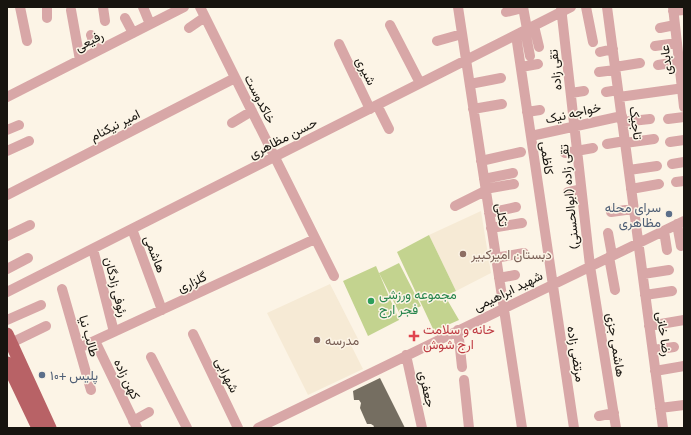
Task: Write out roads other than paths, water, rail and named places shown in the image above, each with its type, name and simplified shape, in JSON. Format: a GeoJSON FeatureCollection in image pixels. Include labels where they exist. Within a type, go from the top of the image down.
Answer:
{"type":"FeatureCollection","features":[{"type":"Feature","properties":{"kind":"main road"},"geometry":{"type":"LineString","coordinates":[[9,339],[50,428]]}},
{"type":"Feature","properties":{"kind":"main road"},"geometry":{"type":"LineString","coordinates":[[9,372],[38,428]]}},
{"type":"Feature","properties":{"kind":"street"},"geometry":{"type":"LineString","coordinates":[[20,7],[27,41]]}},
{"type":"Feature","properties":{"kind":"street"},"geometry":{"type":"LineString","coordinates":[[47,7],[47,18]]}},
{"type":"Feature","properties":{"kind":"street"},"geometry":{"type":"LineString","coordinates":[[103,7],[105,21]]}},
{"type":"Feature","properties":{"kind":"street"},"geometry":{"type":"LineString","coordinates":[[143,7],[150,24]]}},
{"type":"Feature","properties":{"kind":"street","name":"رفیعی"},"geometry":{"type":"LineString","coordinates":[[7,97],[184,7]]}},
{"type":"Feature","properties":{"kind":"street","name":"خاکدوست"},"geometry":{"type":"LineString","coordinates":[[200,7],[332,272]]}},
{"type":"Feature","properties":{"kind":"street","name":"تکلی"},"geometry":{"type":"LineString","coordinates":[[458,7],[522,428]]}},
{"type":"Feature","properties":{"kind":"street","name":"حسن مظاهری"},"geometry":{"type":"LineString","coordinates":[[7,292],[516,35],[561,9],[571,7]]}},
{"type":"Feature","properties":{"kind":"street"},"geometry":{"type":"LineString","coordinates":[[586,7],[593,42]]}},
{"type":"Feature","properties":{"kind":"street","name":"تاجیک"},"geometry":{"type":"LineString","coordinates":[[607,7],[638,243]]}},
{"type":"Feature","properties":{"kind":"street"},"geometry":{"type":"LineString","coordinates":[[506,12],[523,8],[529,28],[539,47]]}},
{"type":"Feature","properties":{"kind":"street","name":"تقی زاده"},"geometry":{"type":"LineString","coordinates":[[561,9],[574,126]]}},
{"type":"Feature","properties":{"kind":"street","name":"عابدی"},"geometry":{"type":"LineString","coordinates":[[684,10],[673,9],[675,26],[679,39],[684,107]]}},
{"type":"Feature","properties":{"kind":"street"},"geometry":{"type":"LineString","coordinates":[[71,10],[80,60]]}},
{"type":"Feature","properties":{"kind":"street"},"geometry":{"type":"LineString","coordinates":[[125,18],[133,33]]}},
{"type":"Feature","properties":{"kind":"street"},"geometry":{"type":"LineString","coordinates":[[189,28],[205,18]]}},
{"type":"Feature","properties":{"kind":"street"},"geometry":{"type":"LineString","coordinates":[[390,25],[420,83]]}},
{"type":"Feature","properties":{"kind":"street"},"geometry":{"type":"LineString","coordinates":[[660,28],[675,26]]}},
{"type":"Feature","properties":{"kind":"street"},"geometry":{"type":"LineString","coordinates":[[529,28],[530,56]]}},
{"type":"Feature","properties":{"kind":"street"},"geometry":{"type":"LineString","coordinates":[[437,41],[462,34]]}},
{"type":"Feature","properties":{"kind":"street"},"geometry":{"type":"LineString","coordinates":[[91,35],[97,51]]}},
{"type":"Feature","properties":{"kind":"street","name":"کاظمی"},"geometry":{"type":"LineString","coordinates":[[516,35],[552,284]]}},
{"type":"Feature","properties":{"kind":"street"},"geometry":{"type":"LineString","coordinates":[[655,46],[679,39]]}},
{"type":"Feature","properties":{"kind":"street","name":"شیری"},"geometry":{"type":"LineString","coordinates":[[339,44],[373,107],[389,129]]}},
{"type":"Feature","properties":{"kind":"street"},"geometry":{"type":"LineString","coordinates":[[600,52],[613,49]]}},
{"type":"Feature","properties":{"kind":"street"},"geometry":{"type":"LineString","coordinates":[[658,65],[681,62]]}},
{"type":"Feature","properties":{"kind":"street"},"geometry":{"type":"LineString","coordinates":[[599,72],[640,63]]}},
{"type":"Feature","properties":{"kind":"street"},"geometry":{"type":"LineString","coordinates":[[520,67],[538,64]]}},
{"type":"Feature","properties":{"kind":"street","name":"امیر نیکنام"},"geometry":{"type":"LineString","coordinates":[[7,195],[235,78]]}},
{"type":"Feature","properties":{"kind":"street"},"geometry":{"type":"LineString","coordinates":[[470,84],[501,78]]}},
{"type":"Feature","properties":{"kind":"street"},"geometry":{"type":"LineString","coordinates":[[606,92],[619,94],[683,88]]}},
{"type":"Feature","properties":{"kind":"street"},"geometry":{"type":"LineString","coordinates":[[571,93],[584,91]]}},
{"type":"Feature","properties":{"kind":"street"},"geometry":{"type":"LineString","coordinates":[[473,109],[502,104]]}},
{"type":"Feature","properties":{"kind":"street"},"geometry":{"type":"LineString","coordinates":[[527,112],[540,110]]}},
{"type":"Feature","properties":{"kind":"street"},"geometry":{"type":"LineString","coordinates":[[232,123],[252,111]]}},
{"type":"Feature","properties":{"kind":"street"},"geometry":{"type":"LineString","coordinates":[[668,120],[684,117]]}},
{"type":"Feature","properties":{"kind":"street","name":"خواجه نیک"},"geometry":{"type":"LineString","coordinates":[[531,136],[574,126],[622,119],[650,118]]}},
{"type":"Feature","properties":{"kind":"street"},"geometry":{"type":"LineString","coordinates":[[7,130],[19,125]]}},
{"type":"Feature","properties":{"kind":"street","name":"تقی زاده (ابوالحسنی)"},"geometry":{"type":"LineString","coordinates":[[574,126],[590,266]]}},
{"type":"Feature","properties":{"kind":"street"},"geometry":{"type":"LineString","coordinates":[[607,144],[654,139]]}},
{"type":"Feature","properties":{"kind":"street"},"geometry":{"type":"LineString","coordinates":[[670,142],[684,140]]}},
{"type":"Feature","properties":{"kind":"street"},"geometry":{"type":"LineString","coordinates":[[7,151],[28,141]]}},
{"type":"Feature","properties":{"kind":"street"},"geometry":{"type":"LineString","coordinates":[[565,153],[592,148]]}},
{"type":"Feature","properties":{"kind":"street"},"geometry":{"type":"LineString","coordinates":[[481,161],[521,152]]}},
{"type":"Feature","properties":{"kind":"street"},"geometry":{"type":"LineString","coordinates":[[672,164],[684,162]]}},
{"type":"Feature","properties":{"kind":"street"},"geometry":{"type":"LineString","coordinates":[[629,170],[657,166]]}},
{"type":"Feature","properties":{"kind":"street"},"geometry":{"type":"LineString","coordinates":[[455,206],[485,186],[513,173]]}},
{"type":"Feature","properties":{"kind":"street"},"geometry":{"type":"LineString","coordinates":[[485,186],[514,184]]}},
{"type":"Feature","properties":{"kind":"street"},"geometry":{"type":"LineString","coordinates":[[631,189],[660,184]]}},
{"type":"Feature","properties":{"kind":"street"},"geometry":{"type":"LineString","coordinates":[[568,192],[581,189]]}},
{"type":"Feature","properties":{"kind":"street"},"geometry":{"type":"LineString","coordinates":[[489,214],[516,207]]}},
{"type":"Feature","properties":{"kind":"street"},"geometry":{"type":"LineString","coordinates":[[611,212],[633,209]]}},
{"type":"Feature","properties":{"kind":"street"},"geometry":{"type":"LineString","coordinates":[[491,228],[522,223]]}},
{"type":"Feature","properties":{"kind":"street"},"geometry":{"type":"LineString","coordinates":[[680,223],[681,246]]}},
{"type":"Feature","properties":{"kind":"street","name":"شهید ابراهیمی"},"geometry":{"type":"LineString","coordinates":[[258,428],[680,223]]}},
{"type":"Feature","properties":{"kind":"street"},"geometry":{"type":"LineString","coordinates":[[7,236],[30,225]]}},
{"type":"Feature","properties":{"kind":"street","name":"هاشمی"},"geometry":{"type":"LineString","coordinates":[[132,229],[162,310]]}},
{"type":"Feature","properties":{"kind":"street"},"geometry":{"type":"LineString","coordinates":[[664,231],[667,250]]}},
{"type":"Feature","properties":{"kind":"street"},"geometry":{"type":"LineString","coordinates":[[608,233],[615,290]]}},
{"type":"Feature","properties":{"kind":"street","name":"گلزاری"},"geometry":{"type":"LineString","coordinates":[[79,348],[315,239]]}},
{"type":"Feature","properties":{"kind":"street","name":"رضا خانی"},"geometry":{"type":"LineString","coordinates":[[638,243],[663,428]]}},
{"type":"Feature","properties":{"kind":"street","name":"رئوفی زادگان"},"geometry":{"type":"LineString","coordinates":[[93,248],[114,332]]}},
{"type":"Feature","properties":{"kind":"street"},"geometry":{"type":"LineString","coordinates":[[496,258],[524,253]]}},
{"type":"Feature","properties":{"kind":"street"},"geometry":{"type":"LineString","coordinates":[[7,269],[28,258]]}},
{"type":"Feature","properties":{"kind":"street","name":"هاشمی جزی"},"geometry":{"type":"LineString","coordinates":[[590,266],[616,428]]}},
{"type":"Feature","properties":{"kind":"street"},"geometry":{"type":"LineString","coordinates":[[643,274],[669,270]]}},
{"type":"Feature","properties":{"kind":"street"},"geometry":{"type":"LineString","coordinates":[[499,278],[515,275]]}},
{"type":"Feature","properties":{"kind":"street","name":"مرتضی زاده"},"geometry":{"type":"LineString","coordinates":[[552,284],[574,428]]}},
{"type":"Feature","properties":{"kind":"street","name":"طالب نیا"},"geometry":{"type":"LineString","coordinates":[[62,289],[91,390]]}},
{"type":"Feature","properties":{"kind":"street"},"geometry":{"type":"LineString","coordinates":[[645,295],[672,291]]}},
{"type":"Feature","properties":{"kind":"street"},"geometry":{"type":"LineString","coordinates":[[7,320],[41,305]]}},
{"type":"Feature","properties":{"kind":"street"},"geometry":{"type":"LineString","coordinates":[[650,326],[684,320]]}},
{"type":"Feature","properties":{"kind":"street"},"geometry":{"type":"LineString","coordinates":[[9,339],[46,326]]}},
{"type":"Feature","properties":{"kind":"street"},"geometry":{"type":"LineString","coordinates":[[458,330],[462,367]]}},
{"type":"Feature","properties":{"kind":"street","name":"شهرابی"},"geometry":{"type":"LineString","coordinates":[[193,334],[238,428]]}},
{"type":"Feature","properties":{"kind":"street","name":"کهن زاده"},"geometry":{"type":"LineString","coordinates":[[94,341],[135,424]]}},
{"type":"Feature","properties":{"kind":"street"},"geometry":{"type":"LineString","coordinates":[[653,350],[674,347]]}},
{"type":"Feature","properties":{"kind":"street","name":"جعفری"},"geometry":{"type":"LineString","coordinates":[[406,355],[422,428]]}},
{"type":"Feature","properties":{"kind":"street"},"geometry":{"type":"LineString","coordinates":[[152,357],[187,428]]}},
{"type":"Feature","properties":{"kind":"street"},"geometry":{"type":"LineString","coordinates":[[655,370],[684,366]]}},
{"type":"Feature","properties":{"kind":"street"},"geometry":{"type":"LineString","coordinates":[[464,380],[469,428]]}},
{"type":"Feature","properties":{"kind":"street"},"geometry":{"type":"LineString","coordinates":[[660,408],[684,405]]}},
{"type":"Feature","properties":{"kind":"street"},"geometry":{"type":"LineString","coordinates":[[135,424],[149,412]]}},
{"type":"Feature","properties":{"kind":"street"},"geometry":{"type":"LineString","coordinates":[[599,416],[614,413]]}},
{"type":"Feature","properties":{"kind":"place","name":"سرای محله مظاهری"},"geometry":{"type":"Point","coordinates":[669,214]}},
{"type":"Feature","properties":{"kind":"place","name":"دبستان امیرکبیر"},"geometry":{"type":"Point","coordinates":[463,254]}},
{"type":"Feature","properties":{"kind":"place","name":"مجموعه ورزشی فجر ارج"},"geometry":{"type":"Point","coordinates":[371,301]}},
{"type":"Feature","properties":{"kind":"place","name":"خانه و سلامت ارج شوش"},"geometry":{"type":"Point","coordinates":[414,336]}},
{"type":"Feature","properties":{"kind":"place","name":"مدرسه"},"geometry":{"type":"Point","coordinates":[317,340]}},
{"type":"Feature","properties":{"kind":"place","name":"پلیس +۱۰"},"geometry":{"type":"Point","coordinates":[42,375]}}]}
